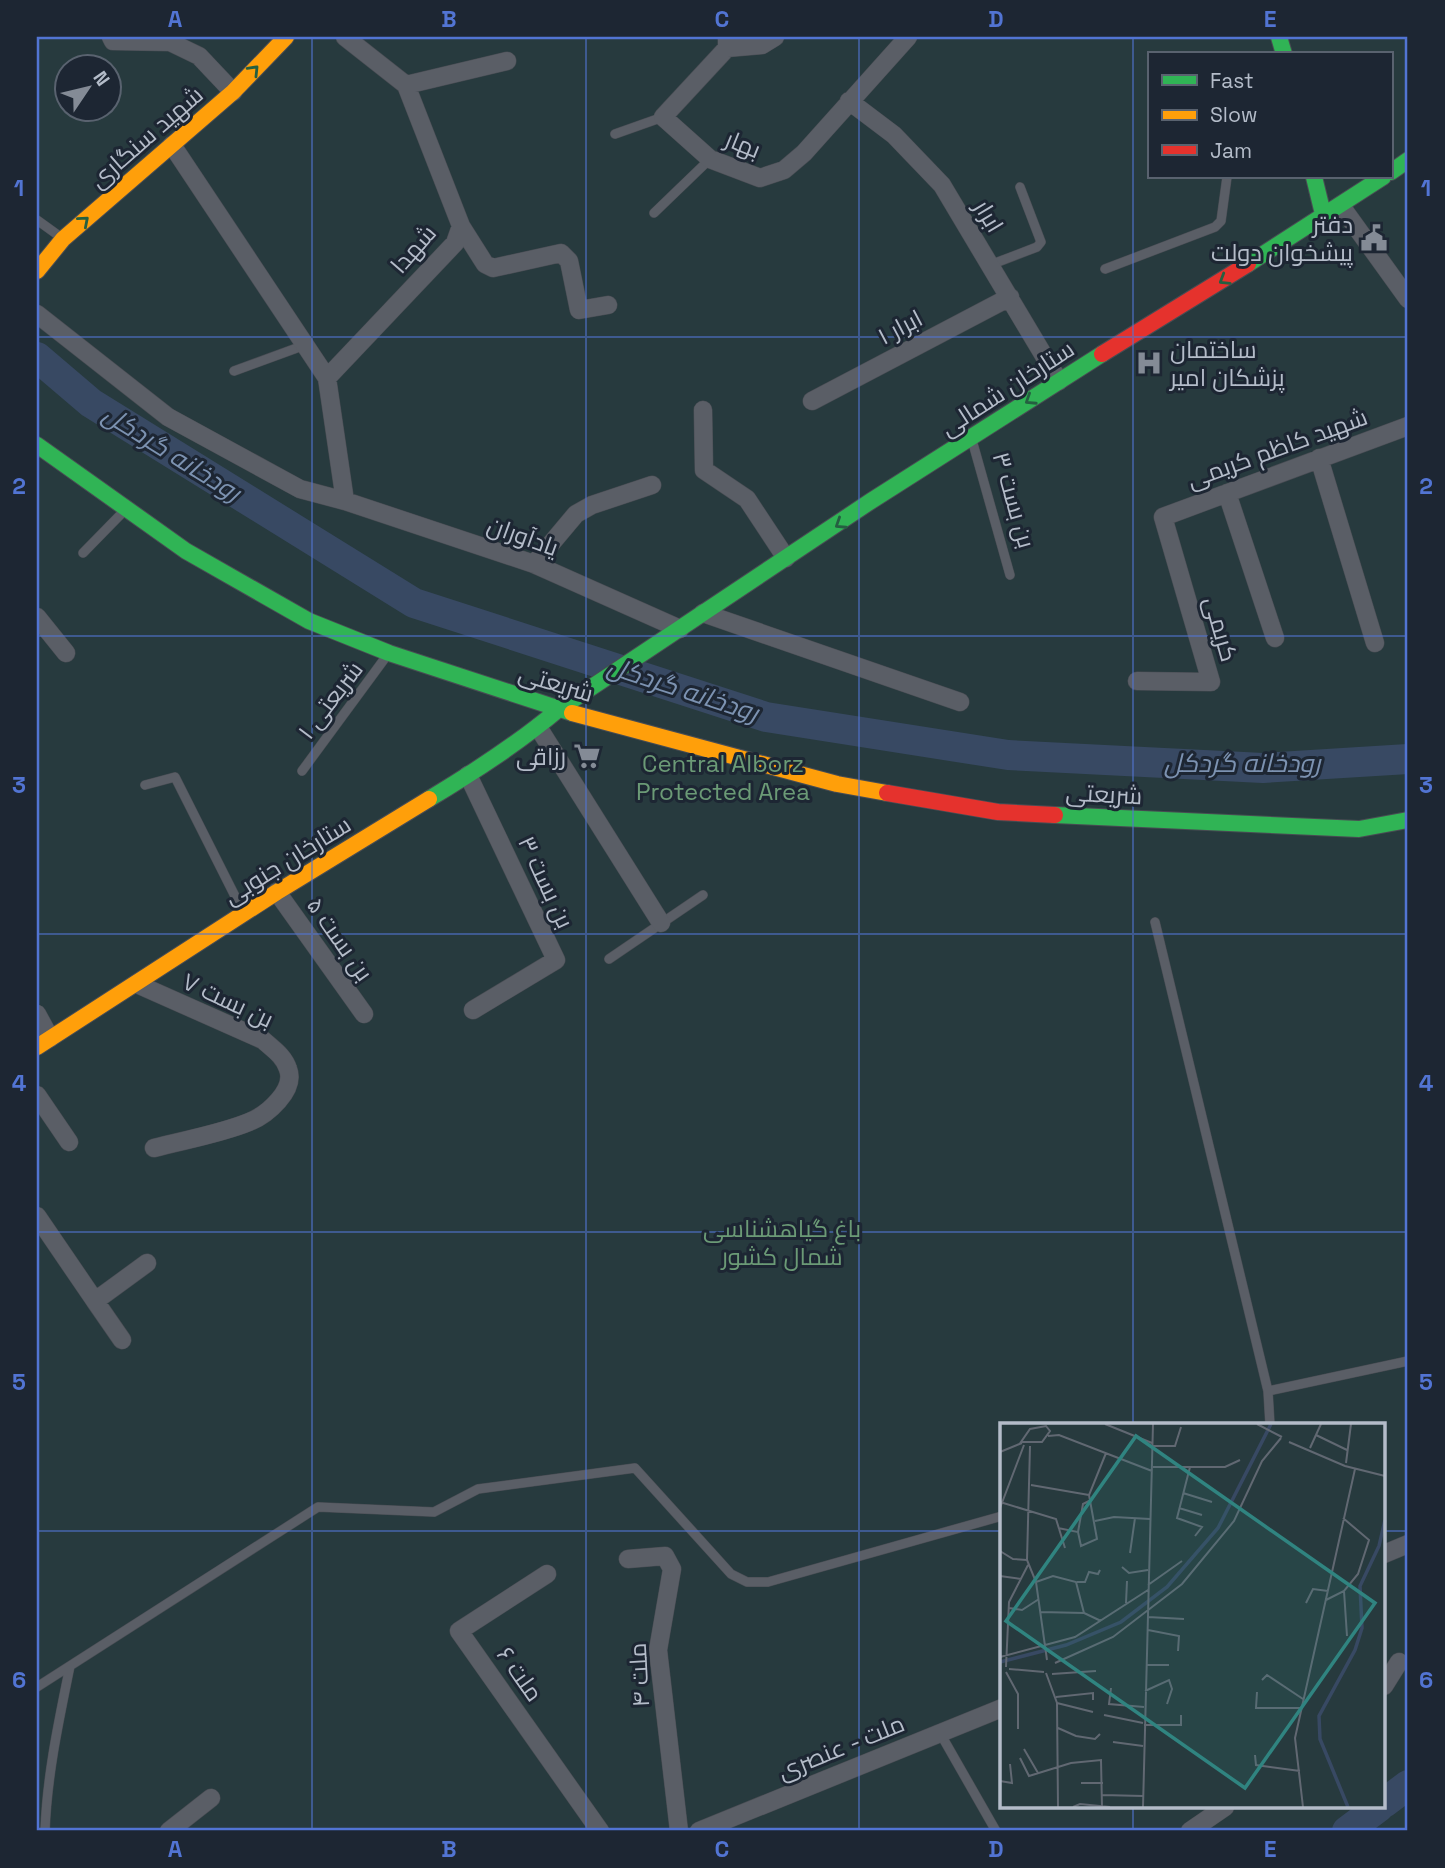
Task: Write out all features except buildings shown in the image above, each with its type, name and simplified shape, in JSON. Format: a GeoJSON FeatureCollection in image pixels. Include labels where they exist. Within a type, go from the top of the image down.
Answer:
{"type":"FeatureCollection","features":[{"type":"Feature","properties":{"kind":"street"},"geometry":{"type":"LineString","coordinates":[[111,37],[113,41],[170,42],[200,56],[233,92]]}},
{"type":"Feature","properties":{"kind":"street","name":"شهید سنگاری"},"geometry":{"type":"LineString","coordinates":[[37,271],[63,239],[233,92],[286,37]]}},
{"type":"Feature","properties":{"kind":"street","name":"شهدا"},"geometry":{"type":"LineString","coordinates":[[327,378],[455,243],[461,226],[405,85],[345,37]]}},
{"type":"Feature","properties":{"kind":"street"},"geometry":{"type":"LineString","coordinates":[[663,117],[727,42],[762,45],[775,37]]}},
{"type":"Feature","properties":{"kind":"street","name":"بهار"},"geometry":{"type":"LineString","coordinates":[[663,117],[710,159],[760,178],[784,170],[804,153],[908,37]]}},
{"type":"Feature","properties":{"kind":"street"},"geometry":{"type":"LineString","coordinates":[[405,85],[507,61]]}},
{"type":"Feature","properties":{"kind":"street","name":"ابرار"},"geometry":{"type":"LineString","coordinates":[[849,101],[894,135],[942,185],[1059,381]]}},
{"type":"Feature","properties":{"kind":"street"},"geometry":{"type":"LineString","coordinates":[[172,145],[327,378],[345,501]]}},
{"type":"Feature","properties":{"kind":"street"},"geometry":{"type":"LineString","coordinates":[[1392,171],[1408,160]]}},
{"type":"Feature","properties":{"kind":"street"},"geometry":{"type":"LineString","coordinates":[[1314,178],[1324,218]]}},
{"type":"Feature","properties":{"kind":"street","name":"ستارخان شمالی"},"geometry":{"type":"LineString","coordinates":[[583,693],[1059,381],[1324,218],[1383,178]]}},
{"type":"Feature","properties":{"kind":"street"},"geometry":{"type":"LineString","coordinates":[[1341,206],[1408,299]]}},
{"type":"Feature","properties":{"kind":"street"},"geometry":{"type":"LineString","coordinates":[[461,226],[485,264],[493,268],[561,253],[569,261],[579,310],[608,304]]}},
{"type":"Feature","properties":{"kind":"street","name":"ابرار ۱"},"geometry":{"type":"LineString","coordinates":[[812,401],[1010,297]]}},
{"type":"Feature","properties":{"kind":"street","name":"یادآوران"},"geometry":{"type":"LineString","coordinates":[[37,314],[168,417],[300,489],[345,501],[534,564],[680,629]]}},
{"type":"Feature","properties":{"kind":"street"},"geometry":{"type":"LineString","coordinates":[[703,410],[704,470],[747,499],[786,558]]}},
{"type":"Feature","properties":{"kind":"street","name":"شهید کاظم کریمی"},"geometry":{"type":"LineString","coordinates":[[1164,517],[1408,426]]}},
{"type":"Feature","properties":{"kind":"street","name":"شریعتی"},"geometry":{"type":"LineString","coordinates":[[37,446],[186,551],[309,621],[389,653],[559,709],[837,784],[999,812],[1359,829],[1408,820]]}},
{"type":"Feature","properties":{"kind":"street"},"geometry":{"type":"LineString","coordinates":[[1319,458],[1375,643]]}},
{"type":"Feature","properties":{"kind":"street"},"geometry":{"type":"LineString","coordinates":[[534,564],[576,514],[652,485]]}},
{"type":"Feature","properties":{"kind":"street"},"geometry":{"type":"LineString","coordinates":[[1227,493],[1275,638]]}},
{"type":"Feature","properties":{"kind":"street","name":"کریمی"},"geometry":{"type":"LineString","coordinates":[[1137,681],[1211,682],[1164,517]]}},
{"type":"Feature","properties":{"kind":"street"},"geometry":{"type":"LineString","coordinates":[[703,613],[960,702]]}},
{"type":"Feature","properties":{"kind":"street"},"geometry":{"type":"LineString","coordinates":[[37,617],[66,653]]}},
{"type":"Feature","properties":{"kind":"street","name":"ستارخان جنوبی"},"geometry":{"type":"LineString","coordinates":[[44,1042],[277,892],[468,775],[583,693]]}},
{"type":"Feature","properties":{"kind":"street"},"geometry":{"type":"LineString","coordinates":[[538,727],[662,923]]}},
{"type":"Feature","properties":{"kind":"street","name":"بن بست ۳"},"geometry":{"type":"LineString","coordinates":[[468,775],[556,960],[473,1010]]}},
{"type":"Feature","properties":{"kind":"street","name":"بن بست ۵"},"geometry":{"type":"LineString","coordinates":[[277,892],[363,1014]]}},
{"type":"Feature","properties":{"kind":"street","name":"بن بست ۷"},"geometry":{"type":"LineString","coordinates":[[137,984],[263,1041],[280,1054],[290,1071],[286,1091],[271,1108],[251,1122],[154,1148]]}},
{"type":"Feature","properties":{"kind":"street"},"geometry":{"type":"LineString","coordinates":[[37,1014],[44,1042]]}},
{"type":"Feature","properties":{"kind":"street"},"geometry":{"type":"LineString","coordinates":[[37,1095],[69,1142]]}},
{"type":"Feature","properties":{"kind":"street"},"geometry":{"type":"LineString","coordinates":[[37,1216],[122,1340]]}},
{"type":"Feature","properties":{"kind":"street"},"geometry":{"type":"LineString","coordinates":[[95,1301],[147,1263]]}},
{"type":"Feature","properties":{"kind":"street"},"geometry":{"type":"LineString","coordinates":[[1386,1553],[1408,1544]]}},
{"type":"Feature","properties":{"kind":"street","name":"ملت ۴"},"geometry":{"type":"LineString","coordinates":[[628,1559],[665,1556],[672,1569],[658,1650],[679,1831]]}},
{"type":"Feature","properties":{"kind":"street","name":"ملت ۶"},"geometry":{"type":"LineString","coordinates":[[547,1574],[459,1631],[600,1831]]}},
{"type":"Feature","properties":{"kind":"street"},"geometry":{"type":"LineString","coordinates":[[1386,1682],[1397,1660]]}},
{"type":"Feature","properties":{"kind":"street","name":"ملت - عنصری"},"geometry":{"type":"LineString","coordinates":[[699,1831],[1000,1710]]}},
{"type":"Feature","properties":{"kind":"street"},"geometry":{"type":"LineString","coordinates":[[169,1831],[211,1798]]}},
{"type":"Feature","properties":{"kind":"street"},"geometry":{"type":"LineString","coordinates":[[1190,1831],[1224,1808]]}},
{"type":"Feature","properties":{"kind":"lane"},"geometry":{"type":"LineString","coordinates":[[615,134],[663,117]]}},
{"type":"Feature","properties":{"kind":"lane"},"geometry":{"type":"LineString","coordinates":[[654,213],[710,159]]}},
{"type":"Feature","properties":{"kind":"lane"},"geometry":{"type":"LineString","coordinates":[[1105,269],[1215,227],[1221,221],[1227,178]]}},
{"type":"Feature","properties":{"kind":"lane"},"geometry":{"type":"LineString","coordinates":[[990,265],[1037,247],[1041,242],[1020,187]]}},
{"type":"Feature","properties":{"kind":"lane"},"geometry":{"type":"LineString","coordinates":[[37,220],[63,239]]}},
{"type":"Feature","properties":{"kind":"lane"},"geometry":{"type":"LineString","coordinates":[[234,371],[305,345]]}},
{"type":"Feature","properties":{"kind":"lane","name":"بن بست ۳"},"geometry":{"type":"LineString","coordinates":[[971,439],[1010,575]]}},
{"type":"Feature","properties":{"kind":"lane"},"geometry":{"type":"LineString","coordinates":[[83,553],[125,510]]}},
{"type":"Feature","properties":{"kind":"lane","name":"شریعتی ۱"},"geometry":{"type":"LineString","coordinates":[[302,771],[389,653]]}},
{"type":"Feature","properties":{"kind":"lane"},"geometry":{"type":"LineString","coordinates":[[145,785],[175,778],[244,913]]}},
{"type":"Feature","properties":{"kind":"lane"},"geometry":{"type":"LineString","coordinates":[[609,959],[704,895]]}},
{"type":"Feature","properties":{"kind":"lane"},"geometry":{"type":"LineString","coordinates":[[1155,922],[1268,1391],[1270,1423]]}},
{"type":"Feature","properties":{"kind":"lane"},"geometry":{"type":"LineString","coordinates":[[1268,1391],[1408,1361]]}},
{"type":"Feature","properties":{"kind":"lane"},"geometry":{"type":"LineString","coordinates":[[37,1687],[318,1507],[434,1512],[478,1489],[635,1468],[731,1574],[747,1582],[768,1582],[1000,1517]]}},
{"type":"Feature","properties":{"kind":"lane"},"geometry":{"type":"LineString","coordinates":[[45,1831],[56,1734],[70,1665]]}},
{"type":"Feature","properties":{"kind":"lane"},"geometry":{"type":"LineString","coordinates":[[940,1733],[996,1831]]}},
{"type":"Feature","properties":{"kind":"green space","name":"Central Alborz Protected Area"},"geometry":{"type":"Polygon","coordinates":[[[37,37],[1408,37],[1408,1831],[37,1831],[37,37]]]}},
{"type":"Feature","properties":{"kind":"waterway","name":"رودخانه گردکل"},"geometry":{"type":"LineString","coordinates":[[37,357],[91,403],[414,603],[766,717],[1008,755],[1263,768],[1408,759]]}},
{"type":"Feature","properties":{"kind":"waterway"},"geometry":{"type":"LineString","coordinates":[[1386,1802],[1408,1785]]}},
{"type":"Feature","properties":{"kind":"waterway"},"geometry":{"type":"LineString","coordinates":[[1347,1831],[1378,1808]]}},
{"type":"Feature","properties":{"kind":"traffic: fast"},"geometry":{"type":"LineString","coordinates":[[1279,37],[1283,52]]}},
{"type":"Feature","properties":{"kind":"traffic: fast"},"geometry":{"type":"LineString","coordinates":[[1392,171],[1408,160]]}},
{"type":"Feature","properties":{"kind":"traffic: fast"},"geometry":{"type":"LineString","coordinates":[[1314,178],[1324,218]]}},
{"type":"Feature","properties":{"kind":"traffic: fast"},"geometry":{"type":"LineString","coordinates":[[1248,264],[1381,178]]}},
{"type":"Feature","properties":{"kind":"traffic: fast"},"geometry":{"type":"LineString","coordinates":[[429,799],[496,757],[559,709],[871,501],[1102,354]]}},
{"type":"Feature","properties":{"kind":"traffic: fast"},"geometry":{"type":"LineString","coordinates":[[37,445],[186,551],[309,621],[389,653],[572,713]]}},
{"type":"Feature","properties":{"kind":"traffic: fast"},"geometry":{"type":"LineString","coordinates":[[1055,815],[1359,829],[1408,820]]}},
{"type":"Feature","properties":{"kind":"traffic: slow"},"geometry":{"type":"LineString","coordinates":[[37,271],[63,239],[233,92],[286,37]]}},
{"type":"Feature","properties":{"kind":"traffic: slow"},"geometry":{"type":"LineString","coordinates":[[572,713],[837,784],[887,793]]}},
{"type":"Feature","properties":{"kind":"traffic: slow"},"geometry":{"type":"LineString","coordinates":[[37,1047],[277,892],[429,799]]}},
{"type":"Feature","properties":{"kind":"traffic: jam"},"geometry":{"type":"LineString","coordinates":[[1102,354],[1248,264]]}},
{"type":"Feature","properties":{"kind":"traffic: jam"},"geometry":{"type":"LineString","coordinates":[[887,793],[998,812],[1055,815]]}},
{"type":"Feature","properties":{"kind":"place","name":"دفتر پیشخوان دولت"},"geometry":{"type":"Point","coordinates":[1374,238]}},
{"type":"Feature","properties":{"kind":"place","name":"ساختمان پزشکان امیر"},"geometry":{"type":"Point","coordinates":[1149,363]}},
{"type":"Feature","properties":{"kind":"place","name":"رزاقی"},"geometry":{"type":"Point","coordinates":[587,756]}},
{"type":"Feature","properties":{"kind":"park label","name":"باغ گیاهشناسی شمال کشور"},"geometry":{"type":"Point","coordinates":[782,1242]}}]}
